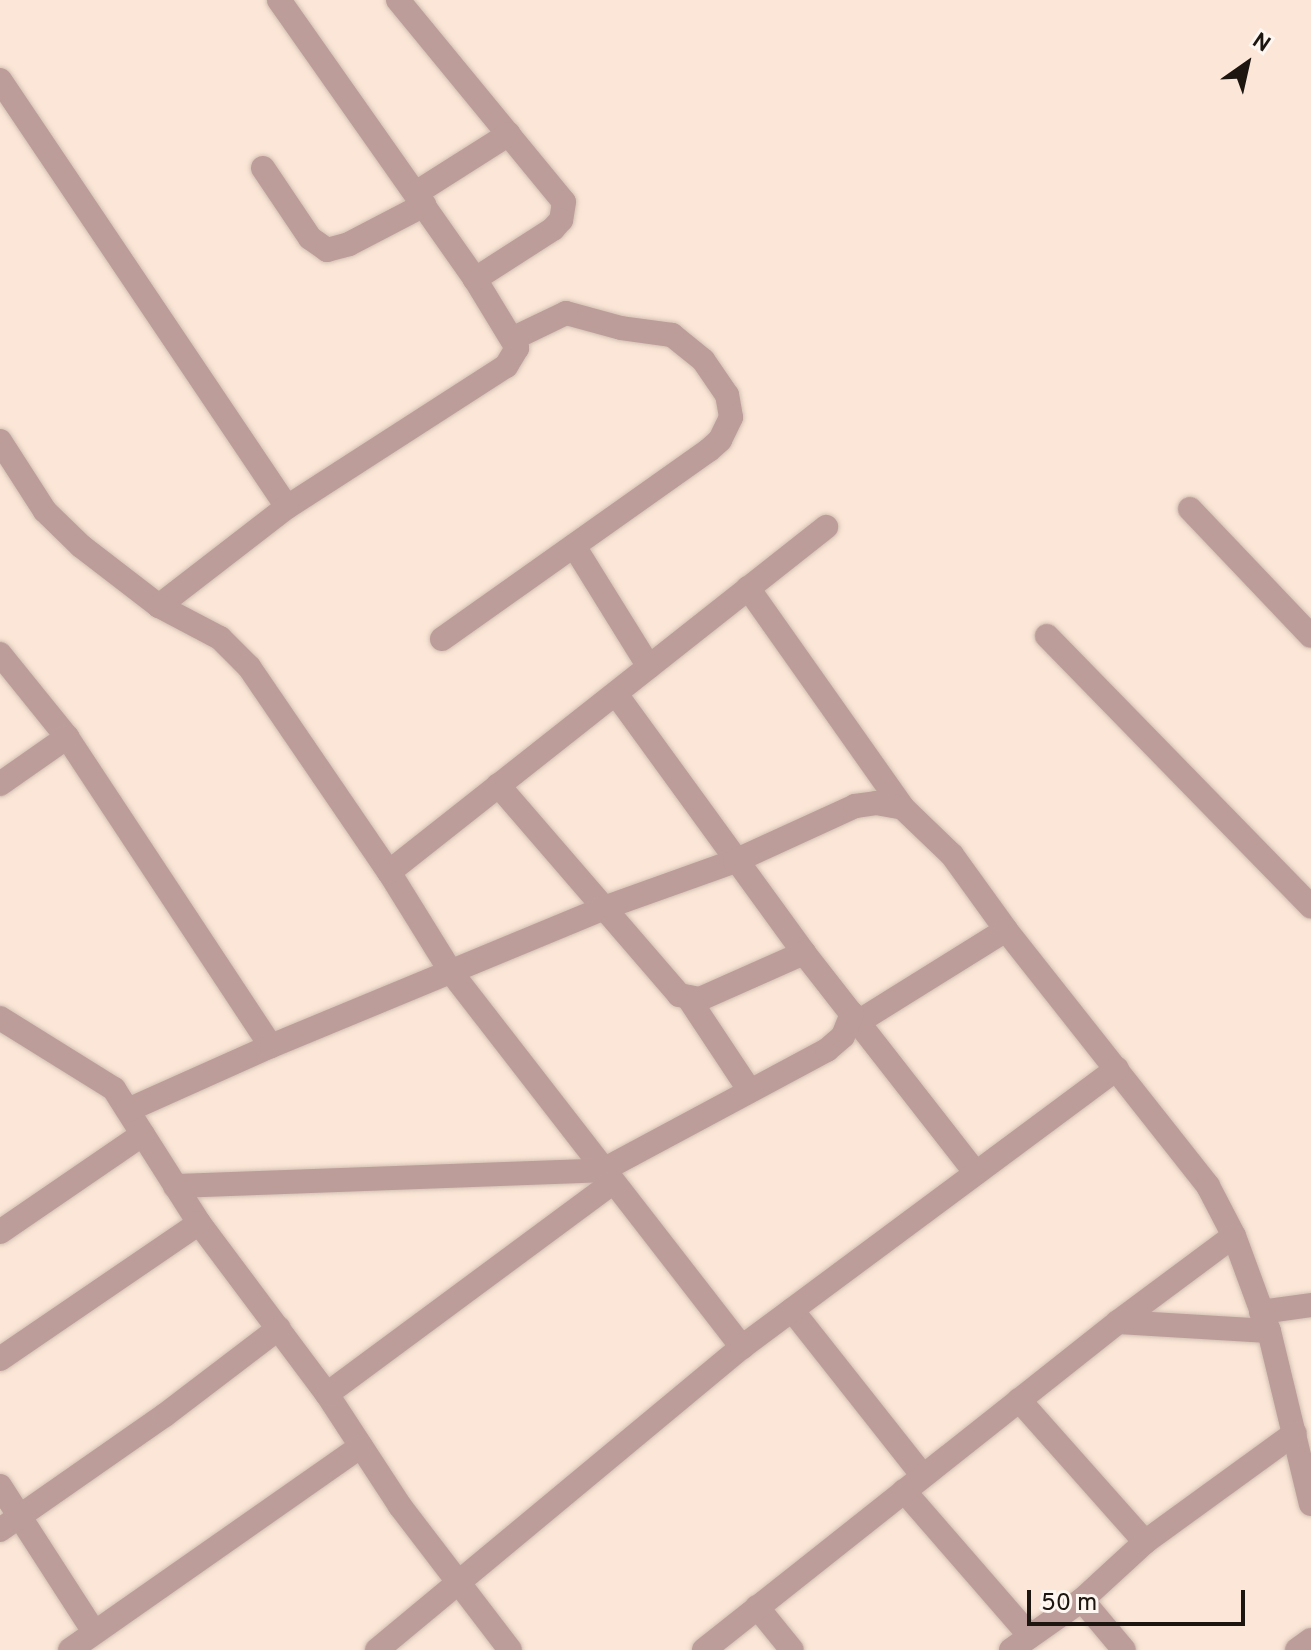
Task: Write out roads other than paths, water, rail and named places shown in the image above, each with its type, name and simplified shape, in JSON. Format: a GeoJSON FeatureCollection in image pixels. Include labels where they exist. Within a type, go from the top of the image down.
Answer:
{"type":"FeatureCollection","features":[{"type":"Feature","properties":{"kind":"street"},"geometry":{"type":"LineString","coordinates":[[159,606],[287,507],[506,366],[515,355],[514,338],[475,279],[279,0]]}},
{"type":"Feature","properties":{"kind":"street"},"geometry":{"type":"LineString","coordinates":[[398,0],[557,190],[565,211],[553,229],[475,279]]}},
{"type":"Feature","properties":{"kind":"street"},"geometry":{"type":"LineString","coordinates":[[0,80],[287,507]]}},
{"type":"Feature","properties":{"kind":"street"},"geometry":{"type":"LineString","coordinates":[[263,168],[310,238],[327,250],[349,244],[420,199],[509,134]]}},
{"type":"Feature","properties":{"kind":"street"},"geometry":{"type":"LineString","coordinates":[[442,639],[709,450],[727,429],[730,406],[727,395],[703,360],[672,335],[621,328],[574,313],[555,317],[514,338]]}},
{"type":"Feature","properties":{"kind":"street"},"geometry":{"type":"LineString","coordinates":[[0,441],[45,511],[81,546],[159,606],[220,638],[249,667],[389,872],[451,972],[742,1347]]}},
{"type":"Feature","properties":{"kind":"street"},"geometry":{"type":"LineString","coordinates":[[1190,509],[1311,636]]}},
{"type":"Feature","properties":{"kind":"street"},"geometry":{"type":"LineString","coordinates":[[389,872],[826,527]]}},
{"type":"Feature","properties":{"kind":"street"},"geometry":{"type":"LineString","coordinates":[[574,546],[649,667]]}},
{"type":"Feature","properties":{"kind":"street"},"geometry":{"type":"LineString","coordinates":[[748,588],[903,808],[952,855],[1006,930],[1208,1186],[1234,1236],[1265,1321],[1311,1504]]}},
{"type":"Feature","properties":{"kind":"street"},"geometry":{"type":"LineString","coordinates":[[1047,636],[1311,907]]}},
{"type":"Feature","properties":{"kind":"street"},"geometry":{"type":"LineString","coordinates":[[0,654],[67,737],[271,1046]]}},
{"type":"Feature","properties":{"kind":"street"},"geometry":{"type":"LineString","coordinates":[[616,694],[804,953],[976,1173]]}},
{"type":"Feature","properties":{"kind":"street"},"geometry":{"type":"LineString","coordinates":[[0,784],[67,737]]}},
{"type":"Feature","properties":{"kind":"street"},"geometry":{"type":"LineString","coordinates":[[498,785],[669,987],[689,999],[750,1091]]}},
{"type":"Feature","properties":{"kind":"street"},"geometry":{"type":"LineString","coordinates":[[128,1110],[271,1046],[601,909],[735,861],[855,806],[876,803],[903,808]]}},
{"type":"Feature","properties":{"kind":"street"},"geometry":{"type":"LineString","coordinates":[[327,1394],[608,1176],[750,1091],[835,1045],[855,1018],[1006,930]]}},
{"type":"Feature","properties":{"kind":"street"},"geometry":{"type":"LineString","coordinates":[[689,999],[715,993],[804,953]]}},
{"type":"Feature","properties":{"kind":"street"},"geometry":{"type":"LineString","coordinates":[[0,1018],[114,1089],[199,1223],[279,1328],[510,1650]]}},
{"type":"Feature","properties":{"kind":"street"},"geometry":{"type":"LineString","coordinates":[[377,1650],[742,1347],[1117,1068]]}},
{"type":"Feature","properties":{"kind":"street"},"geometry":{"type":"LineString","coordinates":[[0,1232],[143,1134]]}},
{"type":"Feature","properties":{"kind":"street"},"geometry":{"type":"LineString","coordinates":[[175,1186],[608,1176]]}},
{"type":"Feature","properties":{"kind":"street"},"geometry":{"type":"LineString","coordinates":[[0,1359],[199,1223]]}},
{"type":"Feature","properties":{"kind":"street"},"geometry":{"type":"LineString","coordinates":[[704,1650],[1118,1322],[1234,1236]]}},
{"type":"Feature","properties":{"kind":"street"},"geometry":{"type":"LineString","coordinates":[[1118,1322],[1265,1321],[1311,1305]]}},
{"type":"Feature","properties":{"kind":"street"},"geometry":{"type":"LineString","coordinates":[[792,1310],[914,1483],[1021,1643],[1082,1600],[1145,1542],[1295,1433]]}},
{"type":"Feature","properties":{"kind":"street"},"geometry":{"type":"LineString","coordinates":[[10,1523],[165,1415],[279,1328]]}},
{"type":"Feature","properties":{"kind":"street"},"geometry":{"type":"LineString","coordinates":[[1019,1400],[1145,1542]]}},
{"type":"Feature","properties":{"kind":"street"},"geometry":{"type":"LineString","coordinates":[[70,1650],[361,1446]]}},
{"type":"Feature","properties":{"kind":"street"},"geometry":{"type":"LineString","coordinates":[[0,1486],[10,1523],[94,1632]]}},
{"type":"Feature","properties":{"kind":"street"},"geometry":{"type":"LineString","coordinates":[[1082,1600],[1124,1650]]}},
{"type":"Feature","properties":{"kind":"street"},"geometry":{"type":"LineString","coordinates":[[757,1607],[792,1650]]}},
{"type":"Feature","properties":{"kind":"street"},"geometry":{"type":"LineString","coordinates":[[1297,1650],[1311,1640]]}}]}
